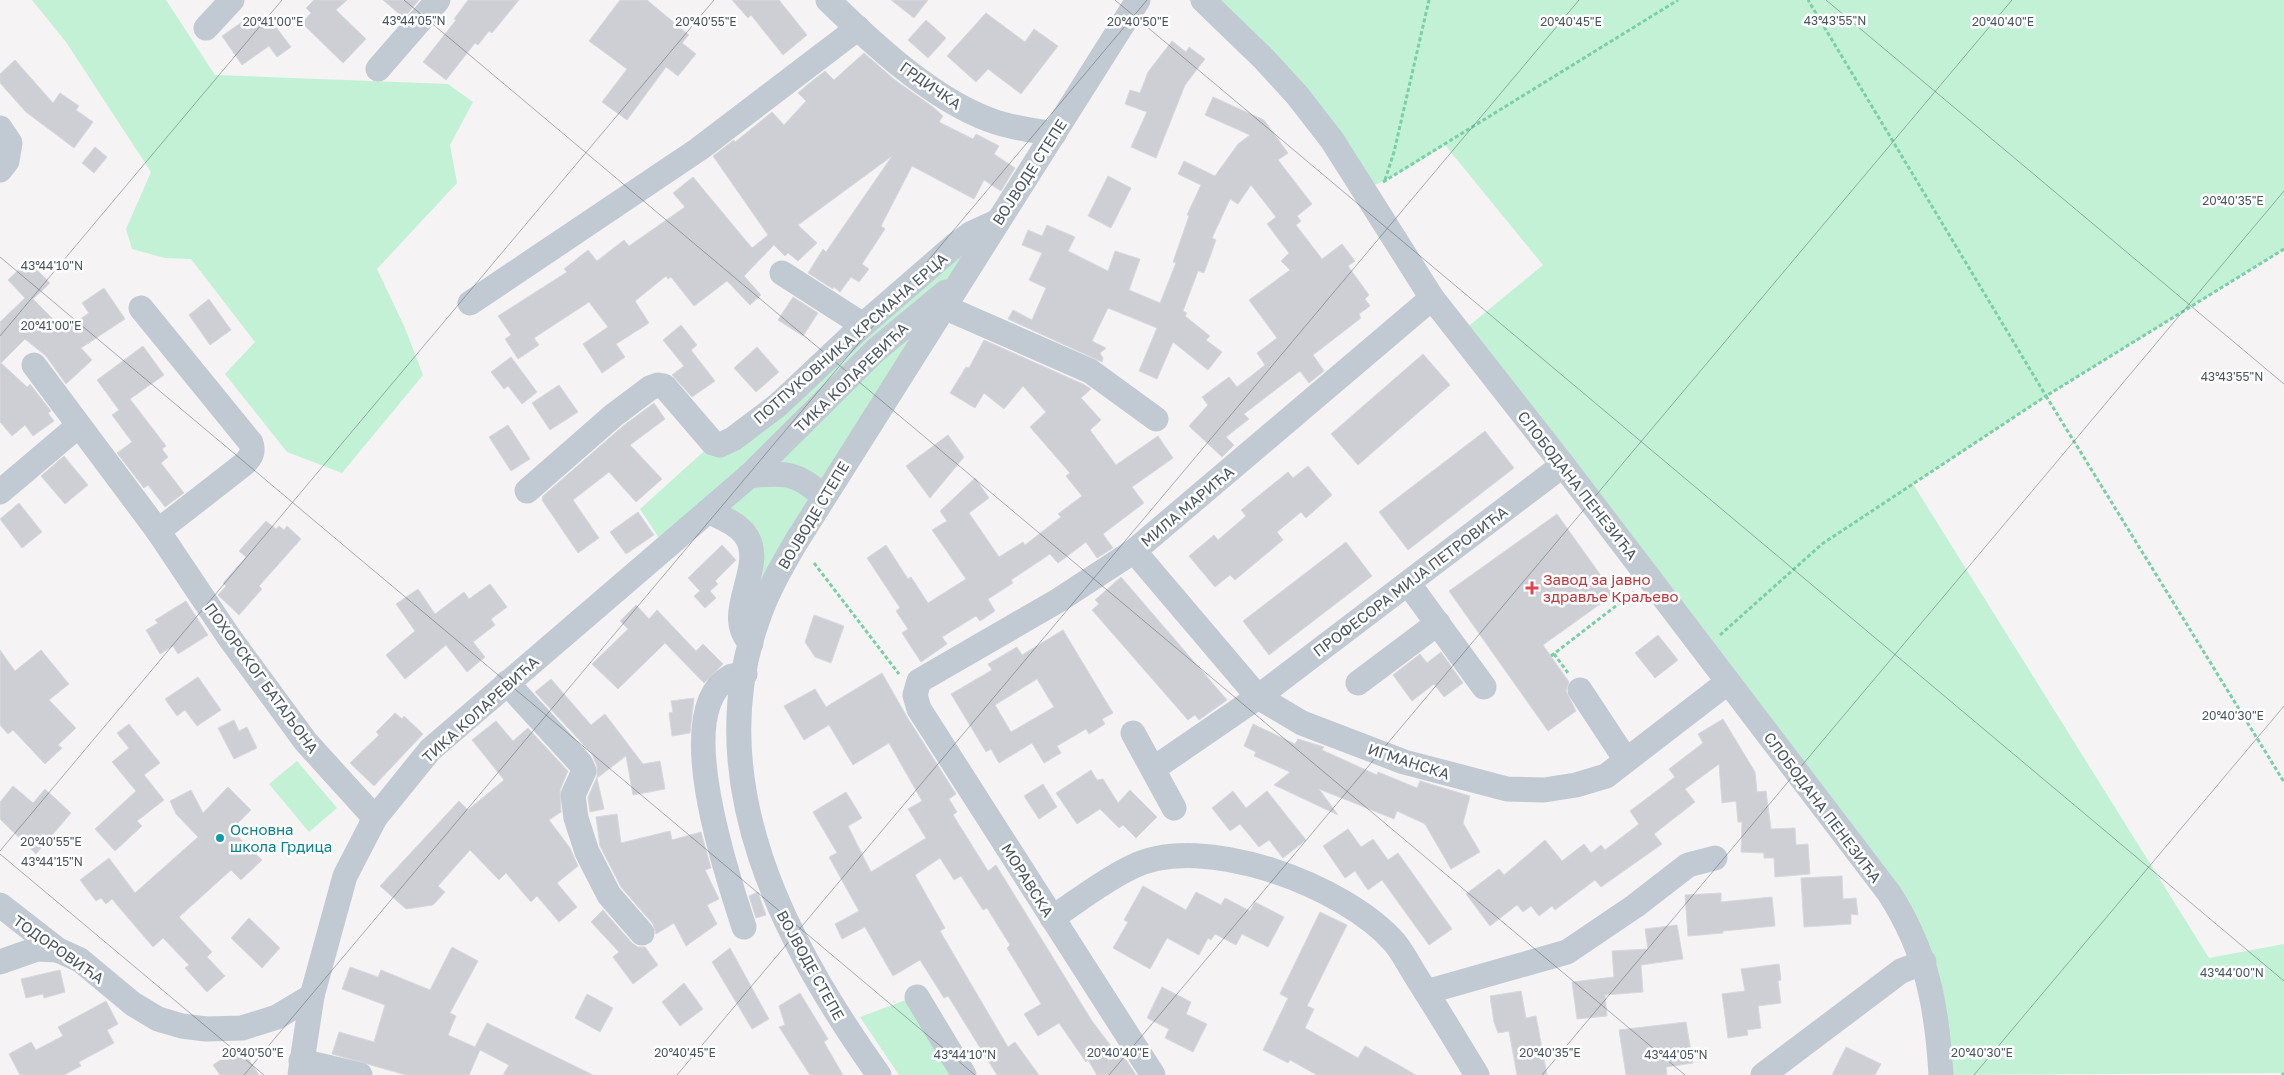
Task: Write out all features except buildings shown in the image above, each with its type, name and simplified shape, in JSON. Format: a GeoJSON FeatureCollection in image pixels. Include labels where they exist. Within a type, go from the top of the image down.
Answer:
{"type":"FeatureCollection","features":[{"type":"Feature","properties":{"kind":"street"},"geometry":{"type":"LineString","coordinates":[[206,28],[232,0]]}},
{"type":"Feature","properties":{"kind":"street"},"geometry":{"type":"LineString","coordinates":[[378,69],[438,0]]}},
{"type":"Feature","properties":{"kind":"street","name":"ГРДИЧКА"},"geometry":{"type":"LineString","coordinates":[[828,0],[858,28],[925,84],[957,105],[1004,124],[1054,134]]}},
{"type":"Feature","properties":{"kind":"street","name":"ВОЈВОДЕ СТЕПЕ"},"geometry":{"type":"LineString","coordinates":[[878,1075],[846,1028],[798,948],[782,914],[761,860],[740,766],[738,734],[744,674],[751,643],[772,584],[824,497],[1138,0]]}},
{"type":"Feature","properties":{"kind":"street","name":"СЛОБОДАНА ПЕНЕЗИЋА"},"geometry":{"type":"LineString","coordinates":[[1203,0],[1264,59],[1297,95],[1332,140],[1376,187],[1432,298],[1563,465],[1889,894],[1912,933],[1924,962],[1940,1052],[1942,1075]]}},
{"type":"Feature","properties":{"kind":"street"},"geometry":{"type":"LineString","coordinates":[[470,303],[700,149],[858,28]]}},
{"type":"Feature","properties":{"kind":"street"},"geometry":{"type":"LineString","coordinates":[[0,128],[10,143],[7,160],[0,170]]}},
{"type":"Feature","properties":{"kind":"street","name":"ПОТПУКОВНИКА КРСМАНА ЕРЦА"},"geometry":{"type":"LineString","coordinates":[[526,491],[607,422],[650,388],[658,384],[664,386],[713,444],[725,444],[778,405],[863,326],[954,246],[972,233],[997,222]]}},
{"type":"Feature","properties":{"kind":"street"},"geometry":{"type":"LineString","coordinates":[[782,273],[863,326]]}},
{"type":"Feature","properties":{"kind":"street","name":"ТИКА КОЛАРЕВИЋА"},"geometry":{"type":"LineString","coordinates":[[300,1068],[312,996],[345,876],[375,818],[430,750],[748,476],[876,350],[921,311],[958,283]]}},
{"type":"Feature","properties":{"kind":"street","name":"МИЛА МАРИЋА"},"geometry":{"type":"LineString","coordinates":[[917,688],[1134,551],[1432,298]]}},
{"type":"Feature","properties":{"kind":"street"},"geometry":{"type":"LineString","coordinates":[[944,307],[1090,371],[1156,419]]}},
{"type":"Feature","properties":{"kind":"street"},"geometry":{"type":"LineString","coordinates":[[141,308],[251,443],[253,448],[252,455],[244,464],[158,530]]}},
{"type":"Feature","properties":{"kind":"street","name":"ПОХОРСКОГ БАТАЉОНА"},"geometry":{"type":"LineString","coordinates":[[34,365],[158,530],[230,637],[306,742],[375,818]]}},
{"type":"Feature","properties":{"kind":"street"},"geometry":{"type":"LineString","coordinates":[[0,492],[78,426]]}},
{"type":"Feature","properties":{"kind":"street","name":"ПРОФЕСОРА МИЈА ПЕТРОВИЋА"},"geometry":{"type":"LineString","coordinates":[[1153,769],[1258,697],[1563,465]]}},
{"type":"Feature","properties":{"kind":"street"},"geometry":{"type":"LineString","coordinates":[[748,476],[766,474],[794,476],[802,479],[824,497]]}},
{"type":"Feature","properties":{"kind":"street"},"geometry":{"type":"LineString","coordinates":[[708,511],[738,527],[748,541],[750,571],[739,620],[744,636],[751,643]]}},
{"type":"Feature","properties":{"kind":"street","name":"ИГМАНСКА"},"geometry":{"type":"LineString","coordinates":[[1134,551],[1258,697],[1302,723],[1404,762],[1507,789],[1544,790],[1576,785],[1606,776],[1728,682]]}},
{"type":"Feature","properties":{"kind":"street"},"geometry":{"type":"LineString","coordinates":[[1408,583],[1484,687]]}},
{"type":"Feature","properties":{"kind":"street"},"geometry":{"type":"LineString","coordinates":[[1358,683],[1438,623]]}},
{"type":"Feature","properties":{"kind":"street"},"geometry":{"type":"LineString","coordinates":[[744,674],[730,676],[718,688],[710,700],[704,720],[703,751],[706,780],[718,842],[744,928]]}},
{"type":"Feature","properties":{"kind":"street"},"geometry":{"type":"LineString","coordinates":[[508,684],[581,764],[584,771],[574,789],[573,802],[587,852],[609,895],[642,933]]}},
{"type":"Feature","properties":{"kind":"street","name":"МОРАВСКА"},"geometry":{"type":"LineString","coordinates":[[917,688],[919,709],[1153,1075]]}},
{"type":"Feature","properties":{"kind":"street"},"geometry":{"type":"LineString","coordinates":[[1580,690],[1626,760]]}},
{"type":"Feature","properties":{"kind":"street"},"geometry":{"type":"LineString","coordinates":[[1133,733],[1174,808]]}},
{"type":"Feature","properties":{"kind":"street"},"geometry":{"type":"LineString","coordinates":[[1052,918],[1132,866],[1160,858],[1194,854],[1232,859],[1304,883],[1370,918],[1395,944],[1477,1075]]}},
{"type":"Feature","properties":{"kind":"street"},"geometry":{"type":"LineString","coordinates":[[1426,992],[1567,952],[1635,906],[1688,865],[1715,858]]}},
{"type":"Feature","properties":{"kind":"street","name":"ТОДОРОВИЋА"},"geometry":{"type":"LineString","coordinates":[[0,906],[58,950],[80,960],[133,1004],[158,1019],[182,1026],[225,1030],[242,1028],[276,1017],[312,996]]}},
{"type":"Feature","properties":{"kind":"street"},"geometry":{"type":"LineString","coordinates":[[0,962],[37,949],[58,950]]}},
{"type":"Feature","properties":{"kind":"street"},"geometry":{"type":"LineString","coordinates":[[1763,1075],[1901,970],[1924,962]]}},
{"type":"Feature","properties":{"kind":"street"},"geometry":{"type":"LineString","coordinates":[[917,997],[964,1075]]}},
{"type":"Feature","properties":{"kind":"street"},"geometry":{"type":"LineString","coordinates":[[300,1068],[360,1075]]}},
{"type":"Feature","properties":{"kind":"path"},"geometry":{"type":"LineString","coordinates":[[1376,187],[1394,152],[1429,0]]}},
{"type":"Feature","properties":{"kind":"path"},"geometry":{"type":"LineString","coordinates":[[1376,187],[1678,0]]}},
{"type":"Feature","properties":{"kind":"path"},"geometry":{"type":"LineString","coordinates":[[1808,0],[2046,396],[2284,782]]}},
{"type":"Feature","properties":{"kind":"path"},"geometry":{"type":"LineString","coordinates":[[1703,649],[1822,544],[2046,396],[2284,249]]}},
{"type":"Feature","properties":{"kind":"path"},"geometry":{"type":"LineString","coordinates":[[814,563],[917,688]]}},
{"type":"Feature","properties":{"kind":"path"},"geometry":{"type":"LineString","coordinates":[[1551,656],[1650,580]]}},
{"type":"Feature","properties":{"kind":"green space"},"geometry":{"type":"Polygon","coordinates":[[[32,0],[166,0],[215,75],[448,84],[473,102],[450,145],[457,183],[377,269],[405,328],[423,375],[342,473],[287,452],[225,374],[255,342],[191,259],[165,258],[132,249],[126,229],[151,172],[66,42],[32,0]]]}},
{"type":"Feature","properties":{"kind":"green space"},"geometry":{"type":"Polygon","coordinates":[[[1189,0],[2284,0],[2284,249],[2046,396],[1913,484],[2209,958],[2284,944],[2284,1073],[1936,1075],[1925,991],[1897,920],[1454,338],[1543,265],[1445,145],[1407,169],[1359,193],[1302,116],[1258,66],[1189,0]]]}},
{"type":"Feature","properties":{"kind":"green space"},"geometry":{"type":"Polygon","coordinates":[[[997,222],[765,601],[750,551],[708,511],[665,547],[640,509],[713,443],[997,222]]]}},
{"type":"Feature","properties":{"kind":"green space"},"geometry":{"type":"Polygon","coordinates":[[[297,761],[337,808],[309,832],[269,784],[297,761]]]}},
{"type":"Feature","properties":{"kind":"green space"},"geometry":{"type":"Polygon","coordinates":[[[914,997],[962,1075],[899,1075],[860,1017],[914,997]]]}},
{"type":"Feature","properties":{"kind":"place","name":"Завод за јавно здравље Краљево"},"geometry":{"type":"Point","coordinates":[1532,588]}},
{"type":"Feature","properties":{"kind":"place","name":"Основна школа Грдица"},"geometry":{"type":"Point","coordinates":[220,838]}}]}
